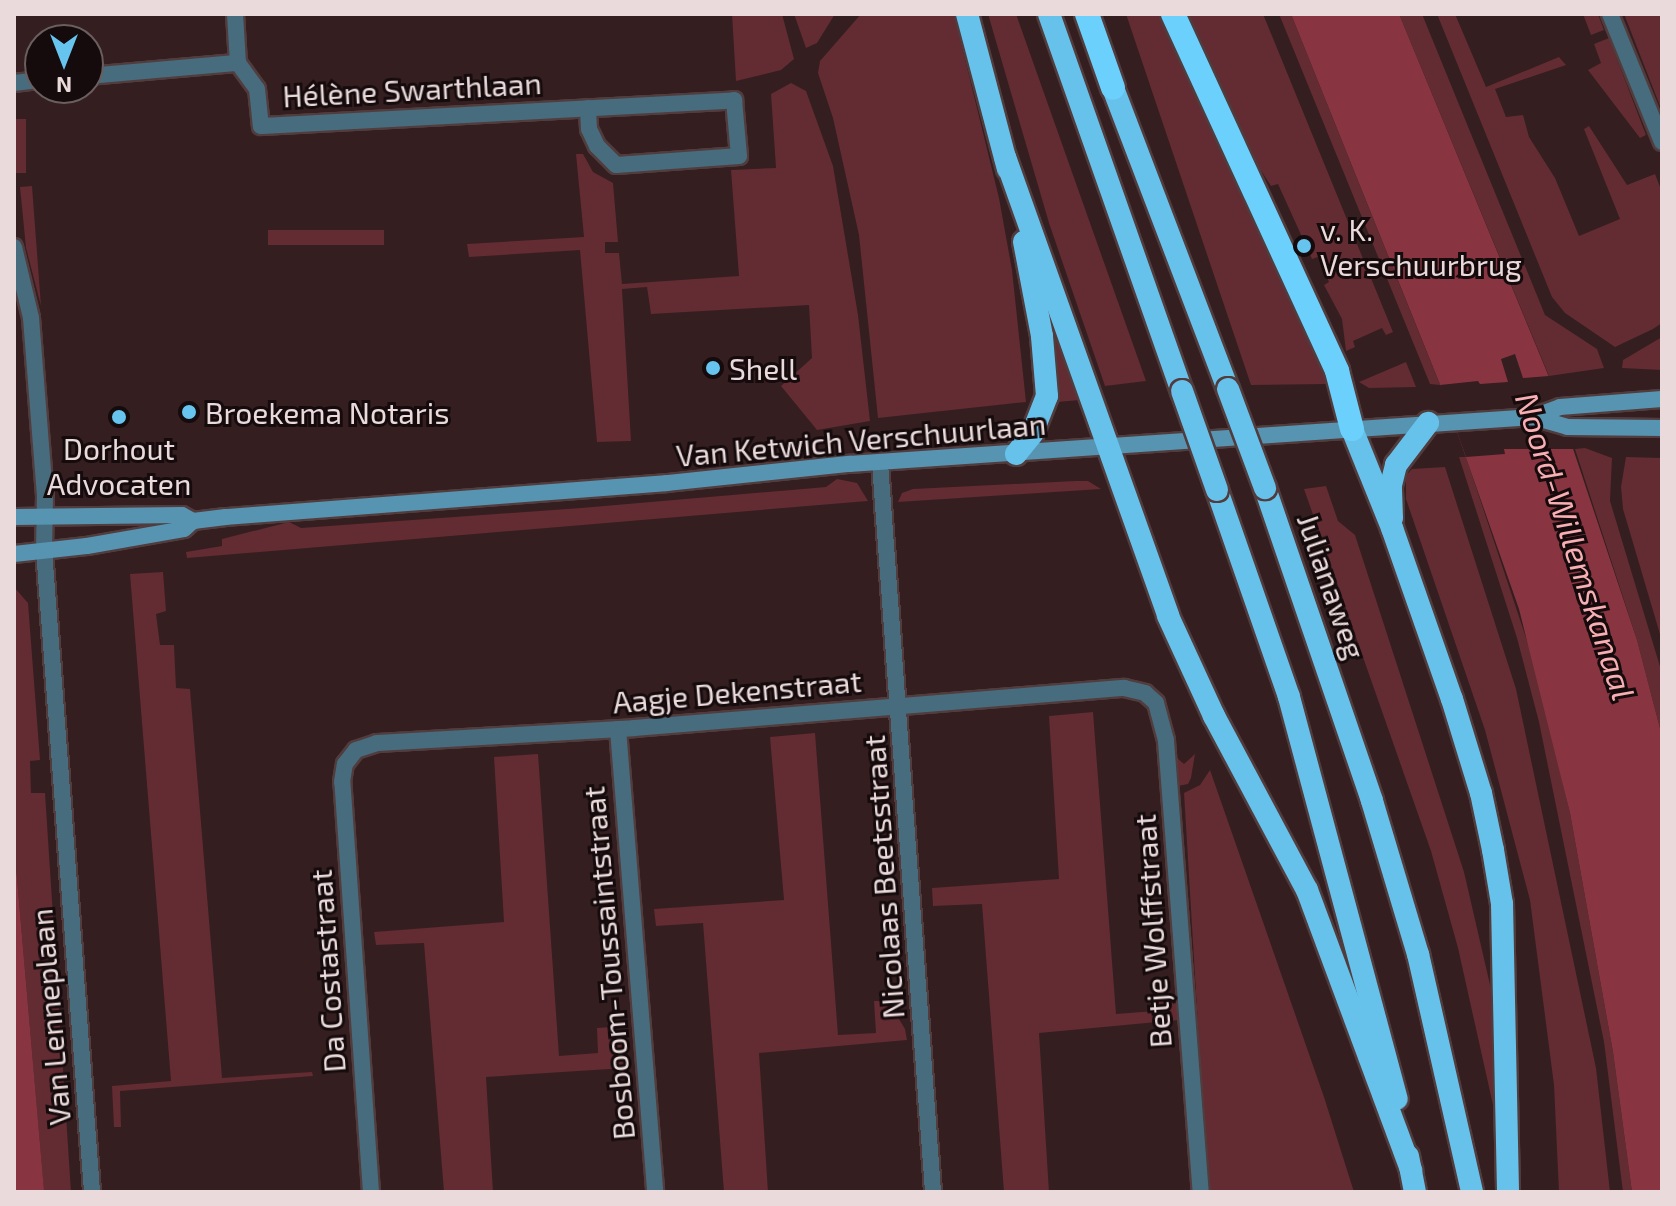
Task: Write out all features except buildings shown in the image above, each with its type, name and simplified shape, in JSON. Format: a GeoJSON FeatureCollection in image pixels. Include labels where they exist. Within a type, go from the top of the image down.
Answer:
{"type":"FeatureCollection","features":[{"type":"Feature","properties":{"kind":"highway"},"geometry":{"type":"LineString","coordinates":[[967,14],[1005,157],[1042,336],[1047,396],[1032,434],[1016,454]]}},
{"type":"Feature","properties":{"kind":"highway"},"geometry":{"type":"LineString","coordinates":[[1049,14],[1289,697],[1394,1078],[1413,1181]]}},
{"type":"Feature","properties":{"kind":"highway","name":"Julianaweg"},"geometry":{"type":"LineString","coordinates":[[1087,14],[1265,488],[1372,801],[1418,954],[1472,1192]]}},
{"type":"Feature","properties":{"kind":"highway"},"geometry":{"type":"LineString","coordinates":[[1173,14],[1337,371],[1352,429],[1373,488],[1392,528],[1468,749],[1496,864],[1502,904],[1508,1192]]}},
{"type":"Feature","properties":{"kind":"highway"},"geometry":{"type":"LineString","coordinates":[[1005,157],[1121,491],[1186,659],[1307,890],[1413,1181]]}},
{"type":"Feature","properties":{"kind":"highway"},"geometry":{"type":"LineString","coordinates":[[1392,528],[1391,485],[1396,465],[1428,423]]}},
{"type":"Feature","properties":{"kind":"main road"},"geometry":{"type":"LineString","coordinates":[[1533,417],[1560,407],[1662,399]]}},
{"type":"Feature","properties":{"kind":"main road","name":"Van Ketwich Verschuurlaan"},"geometry":{"type":"LineString","coordinates":[[14,517],[182,515],[193,521],[880,463],[1533,417]]}},
{"type":"Feature","properties":{"kind":"main road"},"geometry":{"type":"LineString","coordinates":[[1533,417],[1567,427],[1662,428]]}},
{"type":"Feature","properties":{"kind":"main road","name":"Van Ketwich Verschuurlaan"},"geometry":{"type":"LineString","coordinates":[[14,554],[184,529],[193,521]]}},
{"type":"Feature","properties":{"kind":"street","name":"Hélène Swarthlaan"},"geometry":{"type":"LineString","coordinates":[[235,14],[238,63],[257,89],[261,126],[588,108],[734,100],[739,156],[616,165],[597,146],[589,129],[588,108]]}},
{"type":"Feature","properties":{"kind":"street"},"geometry":{"type":"LineString","coordinates":[[1610,14],[1662,142]]}},
{"type":"Feature","properties":{"kind":"street"},"geometry":{"type":"LineString","coordinates":[[104,75],[238,63]]}},
{"type":"Feature","properties":{"kind":"street","name":"Van Lenneplaan"},"geometry":{"type":"LineString","coordinates":[[14,247],[31,318],[44,550],[92,1192]]}},
{"type":"Feature","properties":{"kind":"street","name":"Nicolaas Beetsstraat"},"geometry":{"type":"LineString","coordinates":[[880,463],[933,1192]]}},
{"type":"Feature","properties":{"kind":"street","name":"Aagje Dekenstraat"},"geometry":{"type":"LineString","coordinates":[[356,750],[377,743],[618,729],[1124,688]]}},
{"type":"Feature","properties":{"kind":"street","name":"Betje Wolffstraat"},"geometry":{"type":"LineString","coordinates":[[1124,688],[1145,693],[1156,703],[1166,741],[1201,1192]]}},
{"type":"Feature","properties":{"kind":"street","name":"Bosboom-Toussaintstraat"},"geometry":{"type":"LineString","coordinates":[[618,729],[655,1192]]}},
{"type":"Feature","properties":{"kind":"street","name":"Da Costastraat"},"geometry":{"type":"LineString","coordinates":[[356,750],[345,764],[342,782],[371,1192]]}},
{"type":"Feature","properties":{"kind":"shaded area"},"geometry":{"type":"Polygon","coordinates":[[[732,14],[782,14],[794,59],[781,70],[736,81],[732,14]]]}},
{"type":"Feature","properties":{"kind":"shaded area"},"geometry":{"type":"Polygon","coordinates":[[[794,14],[835,14],[817,43],[806,48],[794,14]]]}},
{"type":"Feature","properties":{"kind":"shaded area"},"geometry":{"type":"Polygon","coordinates":[[[861,14],[954,14],[999,198],[1012,270],[1026,402],[878,418],[859,235],[833,118],[818,73],[820,61],[861,14]]]}},
{"type":"Feature","properties":{"kind":"shaded area"},"geometry":{"type":"Polygon","coordinates":[[[988,14],[1016,14],[1146,381],[1105,386],[1049,223],[988,14]]]}},
{"type":"Feature","properties":{"kind":"shaded area"},"geometry":{"type":"Polygon","coordinates":[[[1126,14],[1163,14],[1313,332],[1328,384],[1251,385],[1126,14]]]}},
{"type":"Feature","properties":{"kind":"shaded area"},"geometry":{"type":"Polygon","coordinates":[[[1181,14],[1263,14],[1393,332],[1386,335],[1382,328],[1353,341],[1355,347],[1346,351],[1342,319],[1324,285],[1329,282],[1318,257],[1312,259],[1278,184],[1271,186],[1238,135],[1181,14]]]}},
{"type":"Feature","properties":{"kind":"shaded area"},"geometry":{"type":"Polygon","coordinates":[[[1279,14],[1291,14],[1440,385],[1430,384],[1279,14]]]}},
{"type":"Feature","properties":{"kind":"shaded area"},"geometry":{"type":"Polygon","coordinates":[[[1399,14],[1422,14],[1545,315],[1597,349],[1604,368],[1549,376],[1399,14]]]}},
{"type":"Feature","properties":{"kind":"shaded area"},"geometry":{"type":"Polygon","coordinates":[[[1437,14],[1455,14],[1486,87],[1559,57],[1566,65],[1495,89],[1506,117],[1523,115],[1529,137],[1555,178],[1579,236],[1620,219],[1584,129],[1589,126],[1627,185],[1655,174],[1662,192],[1662,323],[1615,347],[1565,313],[1552,297],[1437,14]]]}},
{"type":"Feature","properties":{"kind":"shaded area"},"geometry":{"type":"Polygon","coordinates":[[[1583,14],[1598,14],[1604,30],[1591,35],[1583,14]]]}},
{"type":"Feature","properties":{"kind":"shaded area"},"geometry":{"type":"Polygon","coordinates":[[[1624,14],[1662,14],[1662,111],[1624,14]]]}},
{"type":"Feature","properties":{"kind":"shaded area"},"geometry":{"type":"Polygon","coordinates":[[[1609,38],[1646,135],[1640,138],[1588,70],[1601,63],[1594,44],[1609,38]]]}},
{"type":"Feature","properties":{"kind":"shaded area"},"geometry":{"type":"Polygon","coordinates":[[[791,83],[806,91],[833,166],[858,315],[870,421],[817,430],[781,386],[812,358],[809,305],[651,314],[647,287],[622,289],[631,441],[597,442],[580,250],[469,257],[467,244],[584,237],[576,154],[583,154],[593,172],[613,183],[618,242],[605,242],[605,253],[619,253],[622,284],[739,276],[731,170],[776,168],[771,94],[791,83]]]}},
{"type":"Feature","properties":{"kind":"shaded area"},"geometry":{"type":"Polygon","coordinates":[[[14,119],[26,119],[26,173],[14,173],[14,119]]]}},
{"type":"Feature","properties":{"kind":"shaded area"},"geometry":{"type":"Polygon","coordinates":[[[32,186],[41,306],[26,248],[20,187],[32,186]]]}},
{"type":"Feature","properties":{"kind":"shaded area"},"geometry":{"type":"Polygon","coordinates":[[[268,230],[384,230],[384,245],[268,245],[268,230]]]}},
{"type":"Feature","properties":{"kind":"shaded area"},"geometry":{"type":"Polygon","coordinates":[[[1041,286],[1080,400],[1057,402],[1041,286]]]}},
{"type":"Feature","properties":{"kind":"shaded area"},"geometry":{"type":"Polygon","coordinates":[[[1662,337],[1662,370],[1622,368],[1623,360],[1662,337]]]}},
{"type":"Feature","properties":{"kind":"shaded area"},"geometry":{"type":"Polygon","coordinates":[[[1406,362],[1416,387],[1369,388],[1359,382],[1406,362]]]}},
{"type":"Feature","properties":{"kind":"shaded area"},"geometry":{"type":"Polygon","coordinates":[[[1585,448],[1612,458],[1610,501],[1662,673],[1662,736],[1637,640],[1575,449],[1585,448]]]}},
{"type":"Feature","properties":{"kind":"shaded area"},"geometry":{"type":"Polygon","coordinates":[[[1459,457],[1466,457],[1535,665],[1570,813],[1613,1052],[1632,1192],[1623,1192],[1604,1042],[1539,722],[1517,638],[1459,457]]]}},
{"type":"Feature","properties":{"kind":"shaded area"},"geometry":{"type":"Polygon","coordinates":[[[1626,457],[1662,458],[1662,641],[1623,509],[1621,487],[1626,457]]]}},
{"type":"Feature","properties":{"kind":"shaded area"},"geometry":{"type":"Polygon","coordinates":[[[1445,467],[1516,689],[1596,1068],[1610,1192],[1559,1192],[1554,1085],[1530,900],[1485,730],[1406,499],[1406,475],[1412,469],[1445,467]]]}},
{"type":"Feature","properties":{"kind":"shaded area"},"geometry":{"type":"Polygon","coordinates":[[[837,479],[857,483],[868,501],[187,558],[186,552],[222,546],[222,539],[289,522],[301,528],[581,508],[826,487],[837,479]]]}},
{"type":"Feature","properties":{"kind":"shaded area"},"geometry":{"type":"Polygon","coordinates":[[[1088,481],[1101,489],[898,502],[902,493],[913,489],[1088,481]]]}},
{"type":"Feature","properties":{"kind":"shaded area"},"geometry":{"type":"Polygon","coordinates":[[[1326,486],[1338,521],[1355,535],[1464,872],[1494,1002],[1493,1105],[1458,948],[1431,851],[1304,489],[1326,486]]]}},
{"type":"Feature","properties":{"kind":"shaded area"},"geometry":{"type":"Polygon","coordinates":[[[163,572],[166,611],[156,614],[160,645],[174,645],[176,688],[190,689],[222,1078],[312,1072],[313,1076],[120,1091],[121,1127],[114,1127],[112,1086],[171,1081],[130,574],[163,572]]]}},
{"type":"Feature","properties":{"kind":"shaded area"},"geometry":{"type":"Polygon","coordinates":[[[14,587],[28,603],[40,760],[30,761],[31,793],[45,793],[71,1192],[44,1192],[14,844],[14,587]]]}},
{"type":"Feature","properties":{"kind":"shaded area"},"geometry":{"type":"Polygon","coordinates":[[[1093,712],[1116,1014],[1155,1011],[1154,995],[1168,995],[1177,1005],[1179,1020],[1039,1033],[1049,1192],[1004,1192],[982,904],[933,906],[932,888],[1059,879],[1049,716],[1093,712]]]}},
{"type":"Feature","properties":{"kind":"shaded area"},"geometry":{"type":"Polygon","coordinates":[[[815,733],[838,1035],[876,1033],[874,1001],[888,1001],[905,1029],[907,1040],[759,1053],[768,1192],[724,1192],[703,923],[656,926],[654,909],[784,900],[770,737],[815,733]]]}},
{"type":"Feature","properties":{"kind":"shaded area"},"geometry":{"type":"Polygon","coordinates":[[[538,754],[559,1056],[598,1053],[597,1028],[612,1027],[622,1045],[625,1068],[486,1077],[493,1192],[444,1192],[424,943],[376,945],[374,932],[504,922],[494,757],[538,754]]]}},
{"type":"Feature","properties":{"kind":"shaded area"},"geometry":{"type":"Polygon","coordinates":[[[1195,754],[1188,784],[1178,786],[1176,757],[1184,764],[1195,754]]]}},
{"type":"Feature","properties":{"kind":"shaded area"},"geometry":{"type":"Polygon","coordinates":[[[1210,770],[1354,1192],[1208,1192],[1184,793],[1200,785],[1210,770]]]}},
{"type":"Feature","properties":{"kind":"water","name":"Noord-Willemskanaal"},"geometry":{"type":"Polygon","coordinates":[[[1291,14],[1399,14],[1549,377],[1637,640],[1662,736],[1662,1192],[1632,1192],[1613,1052],[1570,813],[1519,609],[1443,392],[1291,14]]]}},
{"type":"Feature","properties":{"kind":"water"},"geometry":{"type":"Polygon","coordinates":[[[14,844],[44,1190],[44,1192],[14,1192],[14,844]]]}},
{"type":"Feature","properties":{"kind":"pier"},"geometry":{"type":"Polygon","coordinates":[[[1515,354],[1523,378],[1549,376],[1575,449],[1504,449],[1505,454],[1466,457],[1440,385],[1508,382],[1501,359],[1515,354]]]}},
{"type":"Feature","properties":{"kind":"place","name":"v. K. Verschuurbrug"},"geometry":{"type":"Point","coordinates":[1304,246]}},
{"type":"Feature","properties":{"kind":"place","name":"Shell"},"geometry":{"type":"Point","coordinates":[713,368]}},
{"type":"Feature","properties":{"kind":"place","name":"Broekema Notaris"},"geometry":{"type":"Point","coordinates":[189,412]}},
{"type":"Feature","properties":{"kind":"place","name":"Dorhout Advocaten"},"geometry":{"type":"Point","coordinates":[119,417]}}]}
